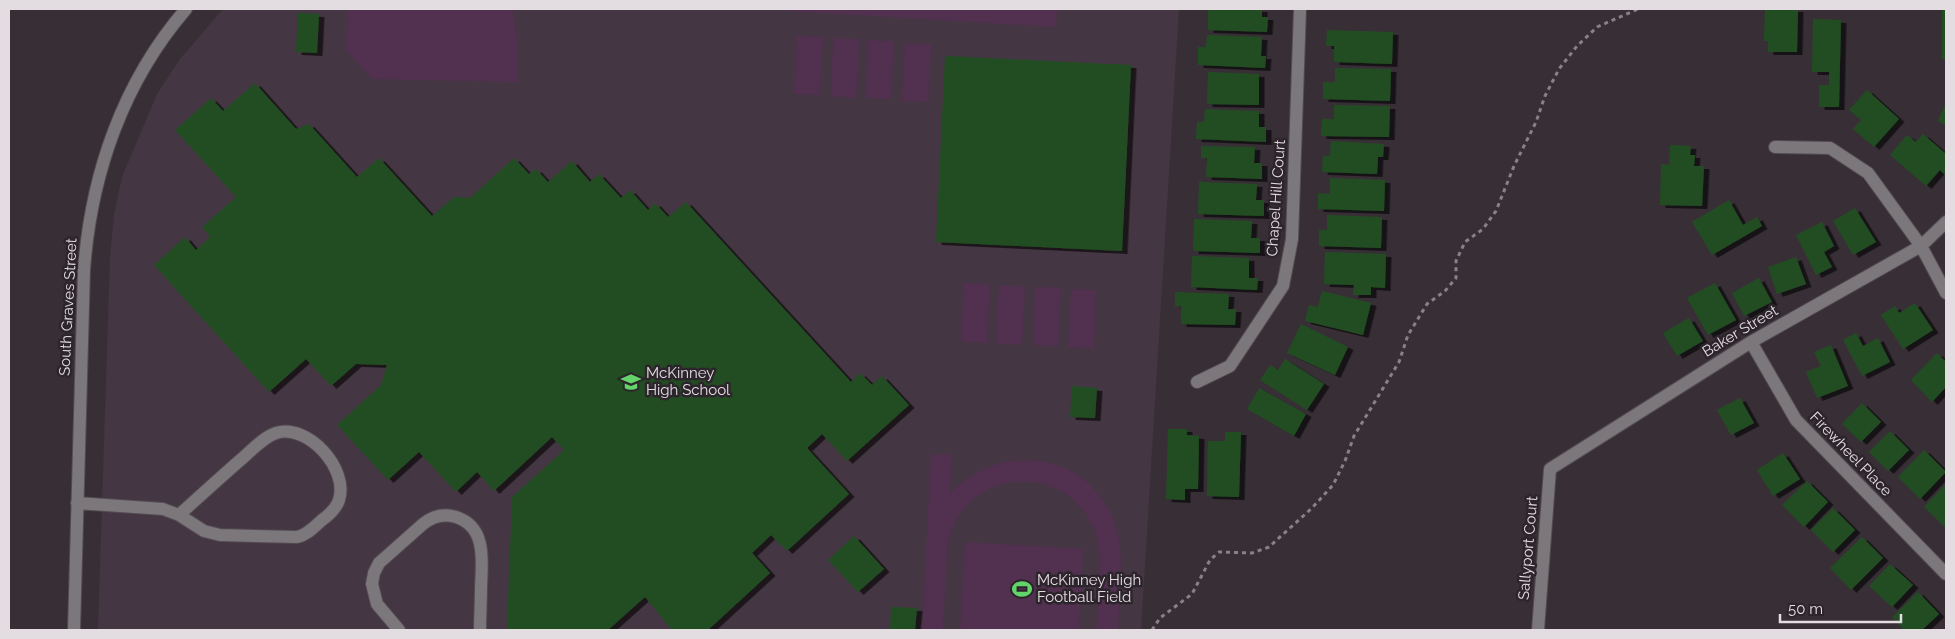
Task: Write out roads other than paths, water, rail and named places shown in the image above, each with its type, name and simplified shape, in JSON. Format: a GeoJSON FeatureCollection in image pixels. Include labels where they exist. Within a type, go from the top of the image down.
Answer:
{"type":"FeatureCollection","features":[{"type":"Feature","properties":{"kind":"street","name":"South Graves Street"},"geometry":{"type":"LineString","coordinates":[[74,630],[84,270],[87,234],[96,185],[112,136],[133,88],[162,39],[186,9]]}},
{"type":"Feature","properties":{"kind":"street","name":"Chapel Hill Court"},"geometry":{"type":"LineString","coordinates":[[1197,382],[1230,366],[1283,286],[1292,239],[1300,9]]}},
{"type":"Feature","properties":{"kind":"street"},"geometry":{"type":"LineString","coordinates":[[1776,147],[1830,148],[1868,173],[1921,246],[1946,293]]}},
{"type":"Feature","properties":{"kind":"street","name":"Baker Street"},"geometry":{"type":"LineString","coordinates":[[1550,469],[1751,342],[1921,246],[1946,222]]}},
{"type":"Feature","properties":{"kind":"street","name":"Firewheel Place"},"geometry":{"type":"LineString","coordinates":[[1751,342],[1796,420],[1946,574]]}},
{"type":"Feature","properties":{"kind":"street"},"geometry":{"type":"LineString","coordinates":[[77,503],[172,511],[199,528],[212,533],[297,537],[308,533],[337,505],[341,492],[340,479],[336,468],[309,439],[298,433],[282,432],[270,435],[252,449],[179,515]]}},
{"type":"Feature","properties":{"kind":"street","name":"Sallyport Court"},"geometry":{"type":"LineString","coordinates":[[1538,630],[1550,469]]}},
{"type":"Feature","properties":{"kind":"street"},"geometry":{"type":"LineString","coordinates":[[399,630],[377,604],[372,584],[374,573],[380,563],[423,524],[430,519],[444,515],[452,516],[472,526],[479,540],[482,556],[480,630]]}},
{"type":"Feature","properties":{"kind":"place","name":"McKinney High School"},"geometry":{"type":"Point","coordinates":[631,382]}},
{"type":"Feature","properties":{"kind":"place","name":"McKinney High Football Field"},"geometry":{"type":"Point","coordinates":[1022,589]}}]}
